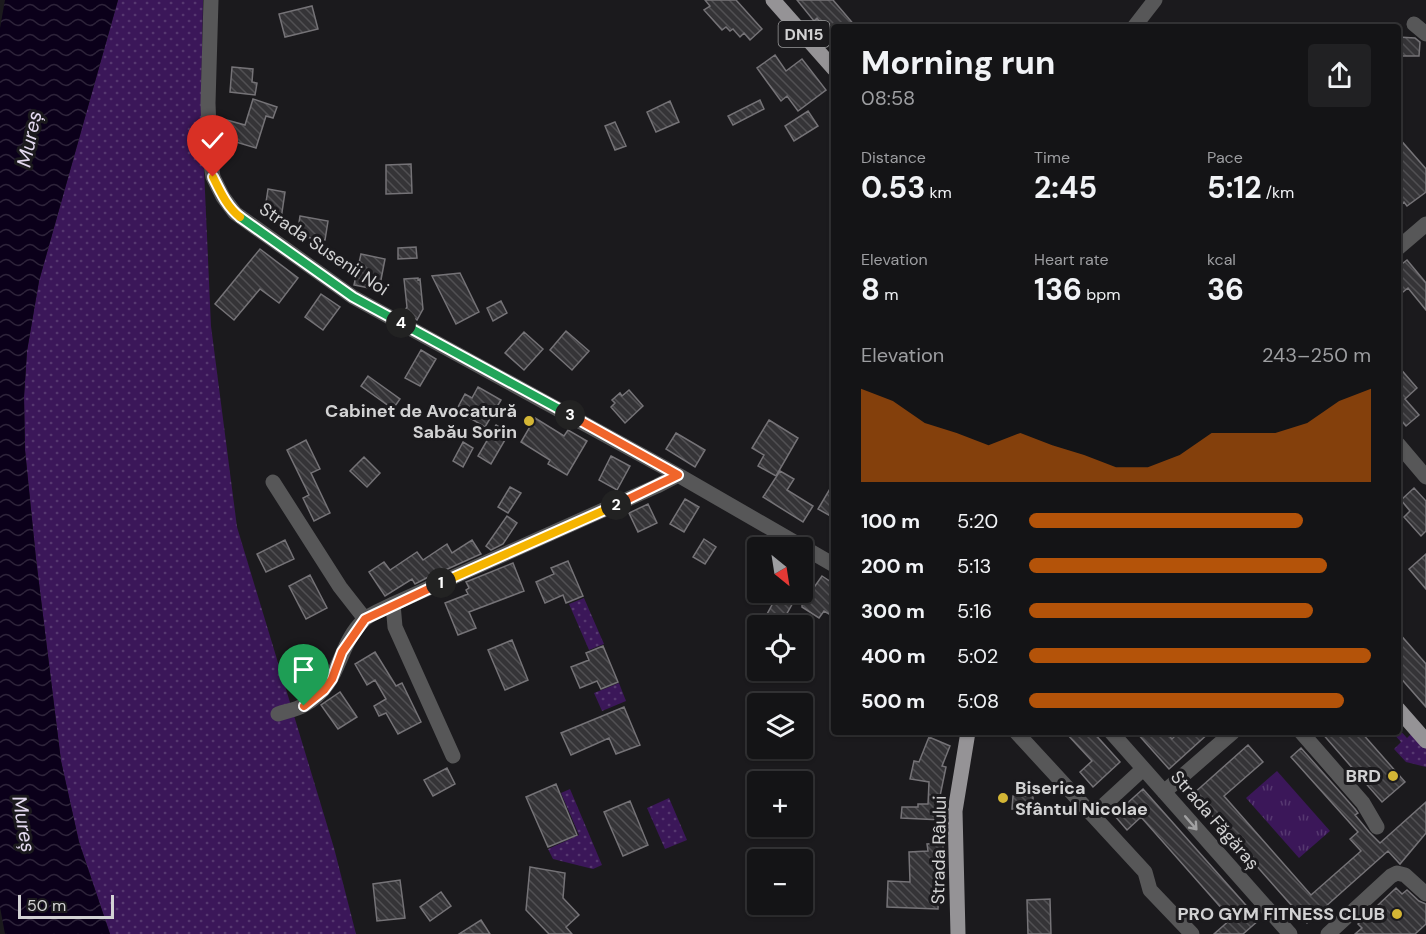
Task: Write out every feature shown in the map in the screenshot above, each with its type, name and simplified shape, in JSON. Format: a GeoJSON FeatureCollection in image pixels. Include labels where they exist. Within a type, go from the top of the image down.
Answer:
{"type":"FeatureCollection","features":[{"type":"Feature","properties":{"kind":"main road","name":"DN15"},"geometry":{"type":"LineString","coordinates":[[773,0],[831,66]]}},
{"type":"Feature","properties":{"kind":"main road"},"geometry":{"type":"LineString","coordinates":[[1401,712],[1426,741]]}},
{"type":"Feature","properties":{"kind":"main road","name":"Strada Râului"},"geometry":{"type":"LineString","coordinates":[[958,934],[955,810],[968,735]]}},
{"type":"Feature","properties":{"kind":"street","name":"Strada Susenii Noi"},"geometry":{"type":"LineString","coordinates":[[211,0],[208,103],[210,158],[213,177],[235,213],[353,297],[678,475],[831,563]]}},
{"type":"Feature","properties":{"kind":"street"},"geometry":{"type":"LineString","coordinates":[[1136,24],[1155,0]]}},
{"type":"Feature","properties":{"kind":"street"},"geometry":{"type":"LineString","coordinates":[[1413,24],[1426,34]]}},
{"type":"Feature","properties":{"kind":"street"},"geometry":{"type":"LineString","coordinates":[[1401,245],[1426,224]]}},
{"type":"Feature","properties":{"kind":"street"},"geometry":{"type":"LineString","coordinates":[[1401,448],[1426,477]]}},
{"type":"Feature","properties":{"kind":"street"},"geometry":{"type":"LineString","coordinates":[[278,714],[304,706],[324,690],[332,679],[342,652],[365,619],[393,604],[678,475]]}},
{"type":"Feature","properties":{"kind":"street"},"geometry":{"type":"LineString","coordinates":[[273,482],[340,587],[365,619]]}},
{"type":"Feature","properties":{"kind":"street"},"geometry":{"type":"LineString","coordinates":[[393,604],[395,627],[453,756]]}},
{"type":"Feature","properties":{"kind":"street"},"geometry":{"type":"LineString","coordinates":[[1019,735],[1145,872],[1150,890],[1192,934]]}},
{"type":"Feature","properties":{"kind":"street","name":"Strada Făgăraș"},"geometry":{"type":"LineString","coordinates":[[1114,735],[1282,931]]}},
{"type":"Feature","properties":{"kind":"street"},"geometry":{"type":"LineString","coordinates":[[1164,792],[1230,735]]}},
{"type":"Feature","properties":{"kind":"street"},"geometry":{"type":"LineString","coordinates":[[1304,735],[1368,808],[1377,827]]}},
{"type":"Feature","properties":{"kind":"street"},"geometry":{"type":"LineString","coordinates":[[1093,815],[1143,769]]}},
{"type":"Feature","properties":{"kind":"street"},"geometry":{"type":"LineString","coordinates":[[1328,934],[1397,873],[1405,875],[1426,894]]}},
{"type":"Feature","properties":{"kind":"green space"},"geometry":{"type":"Polygon","coordinates":[[[118,0],[203,0],[201,102],[211,326],[237,527],[334,848],[356,934],[110,934],[79,842],[61,761],[36,559],[25,450],[24,397],[27,351],[39,281],[118,0]]]}},
{"type":"Feature","properties":{"kind":"green space"},"geometry":{"type":"Polygon","coordinates":[[[584,598],[604,644],[589,650],[569,604],[584,598]]]}},
{"type":"Feature","properties":{"kind":"green space"},"geometry":{"type":"Polygon","coordinates":[[[619,683],[626,701],[602,711],[594,693],[619,683]]]}},
{"type":"Feature","properties":{"kind":"green space"},"geometry":{"type":"Polygon","coordinates":[[[1416,729],[1426,741],[1426,767],[1406,762],[1394,749],[1401,742],[1395,735],[1401,735],[1401,731],[1407,738],[1416,729]]]}},
{"type":"Feature","properties":{"kind":"green space"},"geometry":{"type":"Polygon","coordinates":[[[1277,771],[1330,831],[1299,858],[1246,798],[1277,771]]]}},
{"type":"Feature","properties":{"kind":"green space"},"geometry":{"type":"Polygon","coordinates":[[[570,789],[602,865],[593,869],[553,859],[548,849],[579,835],[561,793],[570,789]]]}},
{"type":"Feature","properties":{"kind":"green space"},"geometry":{"type":"Polygon","coordinates":[[[669,798],[687,840],[665,849],[647,808],[669,798]]]}},
{"type":"Feature","properties":{"kind":"water","name":"Mureș"},"geometry":{"type":"Polygon","coordinates":[[[5,0],[118,0],[39,281],[27,351],[24,397],[25,450],[36,559],[61,761],[79,842],[110,934],[5,934],[0,907],[0,28],[5,0]]]}},
{"type":"Feature","properties":{"kind":"building"},"geometry":{"type":"Polygon","coordinates":[[[705,0],[736,0],[762,29],[750,40],[744,33],[740,37],[733,29],[730,31],[726,27],[722,30],[704,10],[710,6],[705,0]]]}},
{"type":"Feature","properties":{"kind":"building"},"geometry":{"type":"Polygon","coordinates":[[[797,0],[833,0],[853,24],[831,24],[831,35],[817,18],[814,21],[797,0]]]}},
{"type":"Feature","properties":{"kind":"building"},"geometry":{"type":"Polygon","coordinates":[[[312,6],[318,29],[285,37],[279,14],[312,6]]]}},
{"type":"Feature","properties":{"kind":"building"},"geometry":{"type":"Polygon","coordinates":[[[1401,37],[1415,38],[1420,42],[1419,56],[1401,56],[1401,37]]]}},
{"type":"Feature","properties":{"kind":"building"},"geometry":{"type":"Polygon","coordinates":[[[775,55],[786,71],[802,59],[826,90],[798,111],[787,96],[781,101],[757,68],[775,55]]]}},
{"type":"Feature","properties":{"kind":"building"},"geometry":{"type":"Polygon","coordinates":[[[232,67],[253,69],[252,82],[257,83],[255,95],[230,92],[232,67]]]}},
{"type":"Feature","properties":{"kind":"building"},"geometry":{"type":"Polygon","coordinates":[[[253,99],[277,107],[273,118],[266,116],[256,148],[219,137],[223,119],[245,125],[253,99]]]}},
{"type":"Feature","properties":{"kind":"building"},"geometry":{"type":"Polygon","coordinates":[[[760,100],[764,109],[733,125],[728,116],[760,100]]]}},
{"type":"Feature","properties":{"kind":"building"},"geometry":{"type":"Polygon","coordinates":[[[670,101],[679,122],[656,132],[647,112],[670,101]]]}},
{"type":"Feature","properties":{"kind":"building"},"geometry":{"type":"Polygon","coordinates":[[[808,111],[818,126],[794,141],[785,126],[808,111]]]}},
{"type":"Feature","properties":{"kind":"building"},"geometry":{"type":"Polygon","coordinates":[[[615,122],[626,146],[615,150],[605,126],[615,122]]]}},
{"type":"Feature","properties":{"kind":"building"},"geometry":{"type":"Polygon","coordinates":[[[1401,140],[1426,169],[1426,192],[1407,206],[1404,202],[1401,204],[1401,140]]]}},
{"type":"Feature","properties":{"kind":"building"},"geometry":{"type":"Polygon","coordinates":[[[411,164],[412,193],[386,194],[386,165],[411,164]]]}},
{"type":"Feature","properties":{"kind":"building"},"geometry":{"type":"Polygon","coordinates":[[[268,189],[285,192],[281,219],[264,216],[268,189]]]}},
{"type":"Feature","properties":{"kind":"building"},"geometry":{"type":"Polygon","coordinates":[[[300,216],[328,221],[325,240],[297,236],[300,216]]]}},
{"type":"Feature","properties":{"kind":"building"},"geometry":{"type":"Polygon","coordinates":[[[416,247],[417,258],[398,259],[398,248],[416,247]]]}},
{"type":"Feature","properties":{"kind":"building"},"geometry":{"type":"Polygon","coordinates":[[[260,249],[298,278],[279,303],[260,289],[234,320],[215,304],[260,249]]]}},
{"type":"Feature","properties":{"kind":"building"},"geometry":{"type":"Polygon","coordinates":[[[361,254],[385,259],[379,290],[354,285],[361,254]]]}},
{"type":"Feature","properties":{"kind":"building"},"geometry":{"type":"Polygon","coordinates":[[[1407,260],[1426,283],[1426,310],[1408,288],[1401,294],[1401,265],[1407,260]]]}},
{"type":"Feature","properties":{"kind":"building"},"geometry":{"type":"Polygon","coordinates":[[[460,273],[479,312],[456,324],[432,276],[460,273]]]}},
{"type":"Feature","properties":{"kind":"building"},"geometry":{"type":"Polygon","coordinates":[[[404,279],[420,279],[423,309],[417,320],[404,312],[407,307],[404,279]]]}},
{"type":"Feature","properties":{"kind":"building"},"geometry":{"type":"Polygon","coordinates":[[[321,294],[340,307],[323,330],[305,317],[321,294]]]}},
{"type":"Feature","properties":{"kind":"building"},"geometry":{"type":"Polygon","coordinates":[[[501,301],[507,313],[493,321],[487,308],[501,301]]]}},
{"type":"Feature","properties":{"kind":"building"},"geometry":{"type":"Polygon","coordinates":[[[566,331],[589,351],[572,370],[550,350],[566,331]]]}},
{"type":"Feature","properties":{"kind":"building"},"geometry":{"type":"Polygon","coordinates":[[[524,332],[543,349],[524,370],[505,353],[524,332]]]}},
{"type":"Feature","properties":{"kind":"building"},"geometry":{"type":"Polygon","coordinates":[[[421,350],[436,359],[420,386],[405,378],[421,350]]]}},
{"type":"Feature","properties":{"kind":"building"},"geometry":{"type":"Polygon","coordinates":[[[1401,369],[1417,388],[1405,399],[1419,415],[1406,426],[1401,420],[1401,369]]]}},
{"type":"Feature","properties":{"kind":"building"},"geometry":{"type":"Polygon","coordinates":[[[368,376],[400,399],[393,409],[361,386],[368,376]]]}},
{"type":"Feature","properties":{"kind":"building"},"geometry":{"type":"Polygon","coordinates":[[[478,387],[501,400],[485,427],[463,414],[464,411],[458,407],[465,394],[472,398],[478,387]]]}},
{"type":"Feature","properties":{"kind":"building"},"geometry":{"type":"Polygon","coordinates":[[[629,390],[643,406],[625,423],[611,407],[615,403],[612,400],[620,393],[622,396],[629,390]]]}},
{"type":"Feature","properties":{"kind":"building"},"geometry":{"type":"Polygon","coordinates":[[[535,418],[564,436],[568,430],[587,441],[567,475],[548,464],[550,460],[521,442],[535,418]]]}},
{"type":"Feature","properties":{"kind":"building"},"geometry":{"type":"Polygon","coordinates":[[[769,420],[798,438],[776,476],[758,466],[764,455],[752,448],[769,420]]]}},
{"type":"Feature","properties":{"kind":"building"},"geometry":{"type":"Polygon","coordinates":[[[496,425],[509,433],[491,464],[478,456],[496,425]]]}},
{"type":"Feature","properties":{"kind":"building"},"geometry":{"type":"Polygon","coordinates":[[[676,433],[705,450],[695,467],[666,449],[676,433]]]}},
{"type":"Feature","properties":{"kind":"building"},"geometry":{"type":"Polygon","coordinates":[[[306,440],[320,469],[311,473],[330,513],[314,521],[303,498],[309,495],[287,450],[306,440]]]}},
{"type":"Feature","properties":{"kind":"building"},"geometry":{"type":"Polygon","coordinates":[[[463,442],[473,448],[463,467],[453,461],[463,442]]]}},
{"type":"Feature","properties":{"kind":"building"},"geometry":{"type":"Polygon","coordinates":[[[611,456],[630,466],[617,490],[599,480],[611,456]]]}},
{"type":"Feature","properties":{"kind":"building"},"geometry":{"type":"Polygon","coordinates":[[[364,457],[380,473],[367,487],[350,471],[364,457]]]}},
{"type":"Feature","properties":{"kind":"building"},"geometry":{"type":"Polygon","coordinates":[[[780,471],[794,479],[787,490],[813,506],[803,522],[763,497],[780,471]]]}},
{"type":"Feature","properties":{"kind":"building"},"geometry":{"type":"Polygon","coordinates":[[[510,487],[521,493],[508,513],[498,507],[510,487]]]}},
{"type":"Feature","properties":{"kind":"building"},"geometry":{"type":"Polygon","coordinates":[[[831,487],[831,516],[818,509],[831,487]]]}},
{"type":"Feature","properties":{"kind":"building"},"geometry":{"type":"Polygon","coordinates":[[[1414,488],[1426,501],[1426,531],[1421,536],[1404,517],[1410,511],[1401,500],[1414,488]]]}},
{"type":"Feature","properties":{"kind":"building"},"geometry":{"type":"Polygon","coordinates":[[[685,499],[699,507],[684,532],[670,524],[685,499]]]}},
{"type":"Feature","properties":{"kind":"building"},"geometry":{"type":"Polygon","coordinates":[[[648,504],[657,523],[638,532],[629,513],[648,504]]]}},
{"type":"Feature","properties":{"kind":"building"},"geometry":{"type":"Polygon","coordinates":[[[507,516],[517,523],[503,544],[491,550],[486,546],[507,516]]]}},
{"type":"Feature","properties":{"kind":"building"},"geometry":{"type":"Polygon","coordinates":[[[704,539],[716,547],[705,564],[693,557],[704,539]]]}},
{"type":"Feature","properties":{"kind":"building"},"geometry":{"type":"Polygon","coordinates":[[[285,540],[294,559],[266,572],[257,554],[285,540]]]}},
{"type":"Feature","properties":{"kind":"building"},"geometry":{"type":"Polygon","coordinates":[[[472,540],[481,554],[415,584],[412,579],[385,596],[369,572],[384,562],[390,570],[417,552],[423,560],[447,544],[452,553],[472,540]]]}},
{"type":"Feature","properties":{"kind":"building"},"geometry":{"type":"Polygon","coordinates":[[[1426,554],[1426,589],[1409,569],[1426,554]]]}},
{"type":"Feature","properties":{"kind":"building"},"geometry":{"type":"Polygon","coordinates":[[[568,561],[583,596],[566,603],[563,595],[545,603],[536,582],[554,574],[551,568],[568,561]]]}},
{"type":"Feature","properties":{"kind":"building"},"geometry":{"type":"Polygon","coordinates":[[[513,563],[524,591],[469,612],[476,628],[458,635],[445,603],[468,594],[466,590],[469,588],[466,582],[513,563]]]}},
{"type":"Feature","properties":{"kind":"building"},"geometry":{"type":"Polygon","coordinates":[[[310,575],[327,608],[306,619],[289,586],[310,575]]]}},
{"type":"Feature","properties":{"kind":"building"},"geometry":{"type":"Polygon","coordinates":[[[822,576],[831,582],[831,615],[824,611],[819,618],[802,607],[802,603],[813,603],[813,585],[815,586],[822,576]]]}},
{"type":"Feature","properties":{"kind":"building"},"geometry":{"type":"Polygon","coordinates":[[[773,603],[793,603],[786,615],[767,615],[773,603]]]}},
{"type":"Feature","properties":{"kind":"building"},"geometry":{"type":"Polygon","coordinates":[[[1401,635],[1426,664],[1426,707],[1401,678],[1401,635]]]}},
{"type":"Feature","properties":{"kind":"building"},"geometry":{"type":"Polygon","coordinates":[[[512,640],[528,680],[505,690],[488,650],[512,640]]]}},
{"type":"Feature","properties":{"kind":"building"},"geometry":{"type":"Polygon","coordinates":[[[603,646],[618,682],[601,689],[597,681],[580,688],[571,667],[589,660],[586,653],[603,646]]]}},
{"type":"Feature","properties":{"kind":"building"},"geometry":{"type":"Polygon","coordinates":[[[375,652],[396,686],[402,683],[421,722],[398,734],[386,713],[379,716],[374,706],[386,699],[375,680],[367,685],[355,664],[375,652]]]}},
{"type":"Feature","properties":{"kind":"building"},"geometry":{"type":"Polygon","coordinates":[[[307,653],[324,666],[310,686],[293,673],[307,653]]]}},
{"type":"Feature","properties":{"kind":"building"},"geometry":{"type":"Polygon","coordinates":[[[340,692],[357,717],[338,729],[321,705],[340,692]]]}},
{"type":"Feature","properties":{"kind":"building"},"geometry":{"type":"Polygon","coordinates":[[[624,707],[640,745],[616,754],[609,738],[571,755],[561,733],[624,707]]]}},
{"type":"Feature","properties":{"kind":"building"},"geometry":{"type":"Polygon","coordinates":[[[1068,735],[1096,735],[1120,762],[1093,787],[1080,772],[1092,761],[1068,735]]]}},
{"type":"Feature","properties":{"kind":"building"},"geometry":{"type":"Polygon","coordinates":[[[1139,735],[1169,735],[1172,739],[1176,735],[1207,735],[1169,769],[1139,735]]]}},
{"type":"Feature","properties":{"kind":"building"},"geometry":{"type":"Polygon","coordinates":[[[1324,735],[1364,735],[1405,782],[1382,802],[1324,735]]]}},
{"type":"Feature","properties":{"kind":"building"},"geometry":{"type":"Polygon","coordinates":[[[929,737],[950,746],[942,766],[946,767],[939,801],[943,801],[942,820],[901,818],[902,807],[918,807],[918,804],[928,804],[929,782],[910,779],[914,761],[919,762],[929,737]]]}},
{"type":"Feature","properties":{"kind":"building"},"geometry":{"type":"Polygon","coordinates":[[[1248,745],[1263,762],[1224,796],[1311,895],[1361,851],[1350,839],[1358,832],[1291,757],[1301,748],[1355,809],[1358,813],[1355,815],[1380,843],[1426,802],[1426,833],[1400,864],[1388,851],[1307,923],[1193,794],[1248,745]]]}},
{"type":"Feature","properties":{"kind":"building"},"geometry":{"type":"Polygon","coordinates":[[[447,768],[455,784],[433,796],[424,780],[447,768]]]}},
{"type":"Feature","properties":{"kind":"building"},"geometry":{"type":"Polygon","coordinates":[[[556,784],[577,835],[548,847],[526,797],[556,784]]]}},
{"type":"Feature","properties":{"kind":"building"},"geometry":{"type":"Polygon","coordinates":[[[1143,789],[1259,920],[1243,934],[1214,934],[1231,919],[1141,817],[1127,830],[1114,815],[1143,789]]]}},
{"type":"Feature","properties":{"kind":"building"},"geometry":{"type":"Polygon","coordinates":[[[1013,796],[1033,796],[1033,810],[1012,809],[1013,796]]]}},
{"type":"Feature","properties":{"kind":"building"},"geometry":{"type":"Polygon","coordinates":[[[630,801],[648,845],[623,856],[604,812],[630,801]]]}},
{"type":"Feature","properties":{"kind":"building"},"geometry":{"type":"Polygon","coordinates":[[[943,843],[943,867],[940,867],[938,909],[887,907],[888,881],[910,882],[909,852],[928,851],[927,844],[943,843]]]}},
{"type":"Feature","properties":{"kind":"building"},"geometry":{"type":"Polygon","coordinates":[[[530,867],[565,873],[563,898],[579,915],[566,927],[572,934],[549,934],[526,910],[530,867]]]}},
{"type":"Feature","properties":{"kind":"building"},"geometry":{"type":"Polygon","coordinates":[[[400,880],[405,918],[377,921],[373,884],[400,880]]]}},
{"type":"Feature","properties":{"kind":"building","name":"PRO GYM FITNESS CLUB"},"geometry":{"type":"Polygon","coordinates":[[[1396,888],[1402,894],[1407,890],[1426,904],[1426,924],[1415,934],[1355,934],[1362,928],[1358,924],[1396,888]]]}},
{"type":"Feature","properties":{"kind":"building"},"geometry":{"type":"Polygon","coordinates":[[[441,892],[451,906],[430,921],[420,907],[441,892]]]}},
{"type":"Feature","properties":{"kind":"building"},"geometry":{"type":"Polygon","coordinates":[[[1050,899],[1051,934],[1028,934],[1027,900],[1050,899]]]}},
{"type":"Feature","properties":{"kind":"building"},"geometry":{"type":"Polygon","coordinates":[[[481,920],[490,934],[459,934],[481,920]]]}},
{"type":"Feature","properties":{"kind":"place","name":"Cabinet de Avocatură Sabău Sorin"},"geometry":{"type":"Point","coordinates":[529,421]}},
{"type":"Feature","properties":{"kind":"place","name":"BRD"},"geometry":{"type":"Point","coordinates":[1393,776]}},
{"type":"Feature","properties":{"kind":"place","name":"Biserica Sfântul Nicolae"},"geometry":{"type":"Point","coordinates":[1003,798]}},
{"type":"Feature","properties":{"kind":"place","name":"PRO GYM FITNESS CLUB"},"geometry":{"type":"Point","coordinates":[1397,914]}},
{"type":"Feature","properties":{"kind":"route"},"geometry":{"type":"LineString","coordinates":[[213,177],[235,213],[353,297],[678,475],[393,604],[365,619],[342,652],[332,679],[324,690],[304,706]]}}]}
